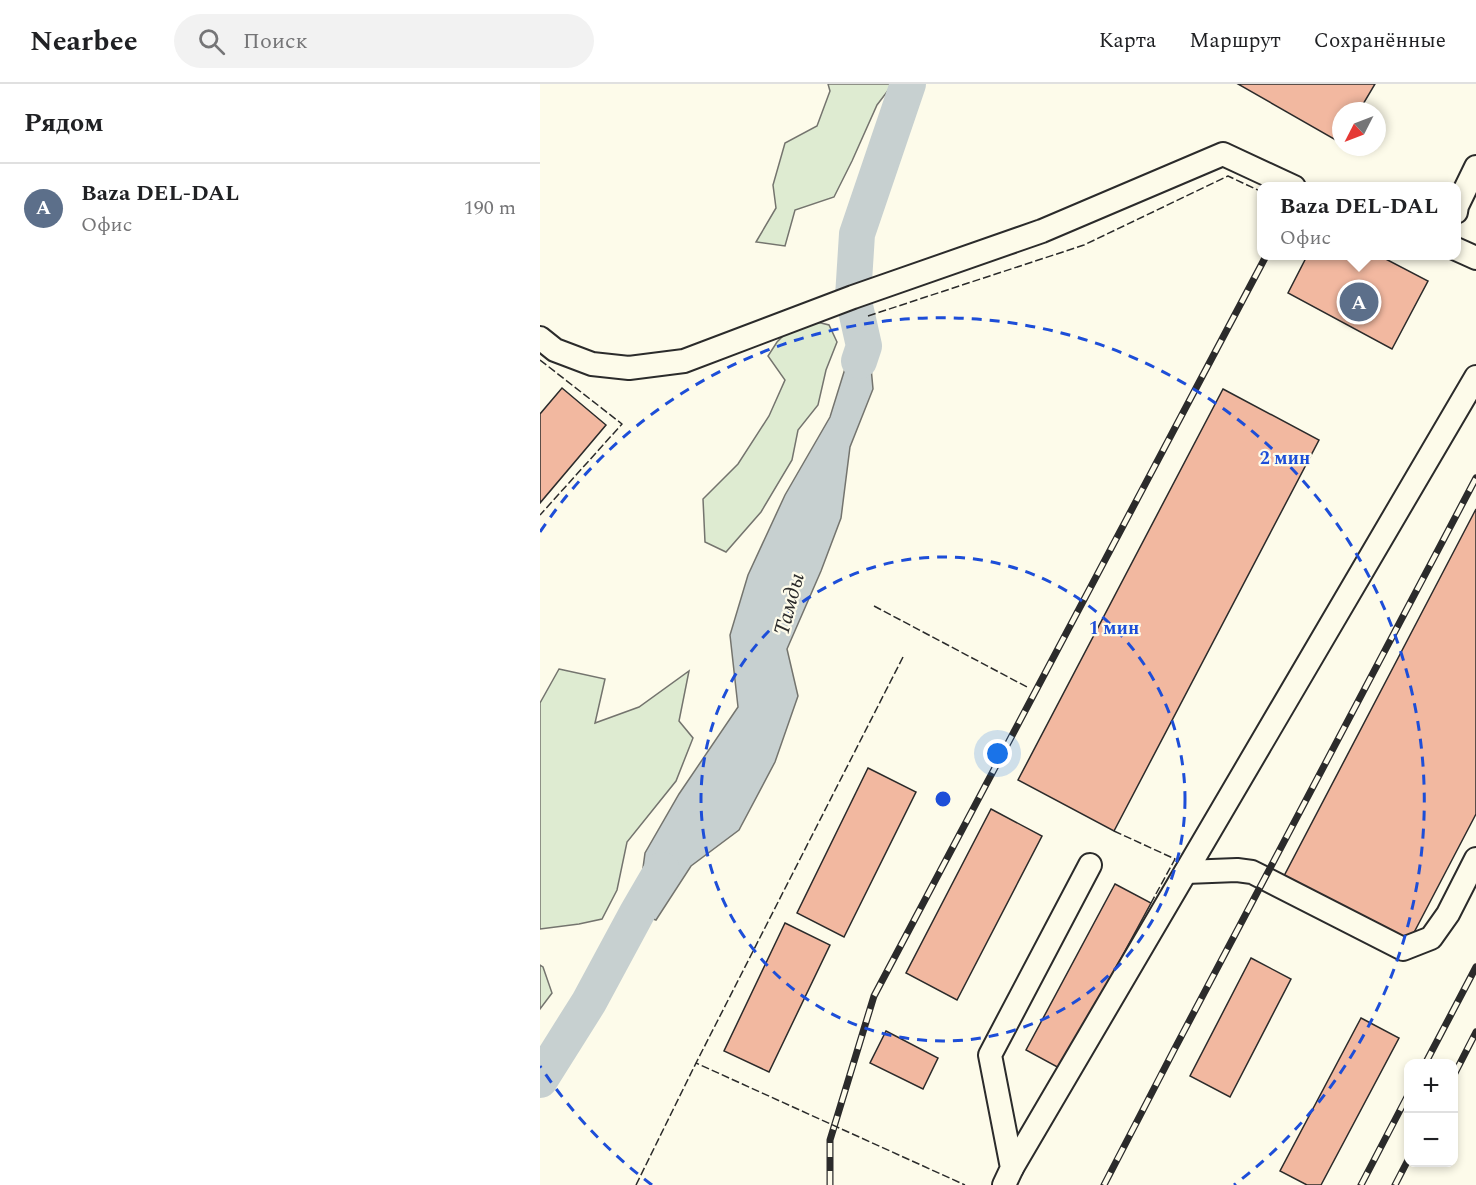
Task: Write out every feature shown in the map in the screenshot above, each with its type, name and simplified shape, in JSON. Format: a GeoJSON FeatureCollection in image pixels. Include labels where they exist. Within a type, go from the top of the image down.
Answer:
{"type":"FeatureCollection","features":[{"type":"Feature","properties":{"kind":"lane"},"geometry":{"type":"LineString","coordinates":[[540,338],[555,350],[592,364],[629,368],[684,361],[853,297],[1042,231],[1222,154],[1285,182]]}},
{"type":"Feature","properties":{"kind":"lane"},"geometry":{"type":"LineString","coordinates":[[1461,198],[1476,167]]}},
{"type":"Feature","properties":{"kind":"lane"},"geometry":{"type":"LineString","coordinates":[[1461,251],[1476,258]]}},
{"type":"Feature","properties":{"kind":"lane"},"geometry":{"type":"LineString","coordinates":[[1008,1177],[1476,377]]}},
{"type":"Feature","properties":{"kind":"lane"},"geometry":{"type":"LineString","coordinates":[[1186,872],[1237,870],[1252,872],[1403,949],[1431,938],[1448,914],[1476,859]]}},
{"type":"Feature","properties":{"kind":"lane"},"geometry":{"type":"LineString","coordinates":[[1008,1177],[990,1055],[1090,865]]}},
{"type":"Feature","properties":{"kind":"green space"},"geometry":{"type":"Polygon","coordinates":[[[828,84],[893,84],[877,105],[834,197],[795,210],[785,246],[756,242],[776,208],[773,185],[785,143],[817,126],[830,91],[828,84]]]}},
{"type":"Feature","properties":{"kind":"green space"},"geometry":{"type":"Polygon","coordinates":[[[801,318],[829,325],[837,342],[826,370],[818,405],[798,430],[792,460],[761,512],[726,552],[705,542],[703,499],[738,464],[769,416],[785,380],[768,356],[777,342],[801,318]]]}},
{"type":"Feature","properties":{"kind":"green space"},"geometry":{"type":"Polygon","coordinates":[[[559,669],[605,679],[595,723],[639,707],[689,671],[679,721],[693,738],[676,781],[627,842],[617,890],[602,919],[540,929],[540,703],[559,669]]]}},
{"type":"Feature","properties":{"kind":"green space"},"geometry":{"type":"Polygon","coordinates":[[[540,965],[543,967],[552,993],[540,1009],[540,965]]]}},
{"type":"Feature","properties":{"kind":"water"},"geometry":{"type":"Polygon","coordinates":[[[857,315],[868,335],[873,389],[850,447],[841,518],[787,649],[798,696],[775,762],[739,830],[691,866],[656,920],[637,913],[645,853],[679,794],[738,707],[730,635],[748,575],[785,495],[830,417],[848,359],[857,315]]]}},
{"type":"Feature","properties":{"kind":"building"},"geometry":{"type":"Polygon","coordinates":[[[1238,84],[1375,84],[1364,102],[1332,102],[1332,138],[1238,84]]]}},
{"type":"Feature","properties":{"kind":"building"},"geometry":{"type":"Polygon","coordinates":[[[1305,260],[1388,260],[1428,281],[1392,349],[1288,293],[1305,260]]]}},
{"type":"Feature","properties":{"kind":"building"},"geometry":{"type":"Polygon","coordinates":[[[562,388],[606,425],[540,503],[540,414],[562,388]]]}},
{"type":"Feature","properties":{"kind":"building"},"geometry":{"type":"Polygon","coordinates":[[[1223,389],[1319,440],[1114,831],[1018,780],[1223,389]]]}},
{"type":"Feature","properties":{"kind":"building"},"geometry":{"type":"Polygon","coordinates":[[[1476,509],[1476,814],[1409,942],[1284,876],[1476,509]]]}},
{"type":"Feature","properties":{"kind":"building"},"geometry":{"type":"Polygon","coordinates":[[[868,768],[916,792],[844,937],[797,913],[868,768]]]}},
{"type":"Feature","properties":{"kind":"building"},"geometry":{"type":"Polygon","coordinates":[[[991,809],[1042,836],[957,1000],[906,973],[991,809]]]}},
{"type":"Feature","properties":{"kind":"building"},"geometry":{"type":"Polygon","coordinates":[[[1115,884],[1151,903],[1061,1069],[1026,1050],[1115,884]]]}},
{"type":"Feature","properties":{"kind":"building"},"geometry":{"type":"Polygon","coordinates":[[[785,923],[830,945],[769,1072],[724,1051],[785,923]]]}},
{"type":"Feature","properties":{"kind":"building"},"geometry":{"type":"Polygon","coordinates":[[[1251,958],[1291,979],[1230,1097],[1190,1076],[1251,958]]]}},
{"type":"Feature","properties":{"kind":"building"},"geometry":{"type":"Polygon","coordinates":[[[1361,1018],[1399,1038],[1321,1185],[1307,1185],[1280,1171],[1361,1018]]]}},
{"type":"Feature","properties":{"kind":"building"},"geometry":{"type":"Polygon","coordinates":[[[886,1031],[938,1058],[923,1089],[870,1063],[886,1031]]]}},
{"type":"Feature","properties":{"kind":"waterway","name":"Тамды"},"geometry":{"type":"LineString","coordinates":[[859,361],[864,346],[853,297],[857,234],[908,84]]}},
{"type":"Feature","properties":{"kind":"waterway","name":"Тамды"},"geometry":{"type":"LineString","coordinates":[[540,1080],[589,1002],[662,870]]}},
{"type":"Feature","properties":{"kind":"railway"},"geometry":{"type":"LineString","coordinates":[[830,1185],[830,1140],[874,996],[1264,260]]}},
{"type":"Feature","properties":{"kind":"railway"},"geometry":{"type":"LineString","coordinates":[[1104,1185],[1476,478]]}},
{"type":"Feature","properties":{"kind":"railway"},"geometry":{"type":"LineString","coordinates":[[1428,1059],[1476,967]]}},
{"type":"Feature","properties":{"kind":"railway"},"geometry":{"type":"LineString","coordinates":[[1458,1067],[1476,1032]]}},
{"type":"Feature","properties":{"kind":"railway"},"geometry":{"type":"LineString","coordinates":[[1361,1185],[1404,1103]]}},
{"type":"Feature","properties":{"kind":"railway"},"geometry":{"type":"LineString","coordinates":[[1395,1185],[1404,1167]]}},
{"type":"Feature","properties":{"kind":"fence"},"geometry":{"type":"LineString","coordinates":[[868,316],[1084,245],[1228,176],[1257,190]]}},
{"type":"Feature","properties":{"kind":"fence"},"geometry":{"type":"LineString","coordinates":[[540,360],[622,424],[540,515]]}},
{"type":"Feature","properties":{"kind":"fence"},"geometry":{"type":"LineString","coordinates":[[874,606],[1027,687]]}},
{"type":"Feature","properties":{"kind":"fence"},"geometry":{"type":"LineString","coordinates":[[903,657],[696,1063],[965,1185]]}},
{"type":"Feature","properties":{"kind":"fence"},"geometry":{"type":"LineString","coordinates":[[1114,831],[1175,859],[1151,903]]}},
{"type":"Feature","properties":{"kind":"fence"},"geometry":{"type":"LineString","coordinates":[[636,1185],[696,1063]]}},
{"type":"Feature","properties":{"kind":"place","name":"Baza DEL-DAL"},"geometry":{"type":"Point","coordinates":[1359,302]}}]}
